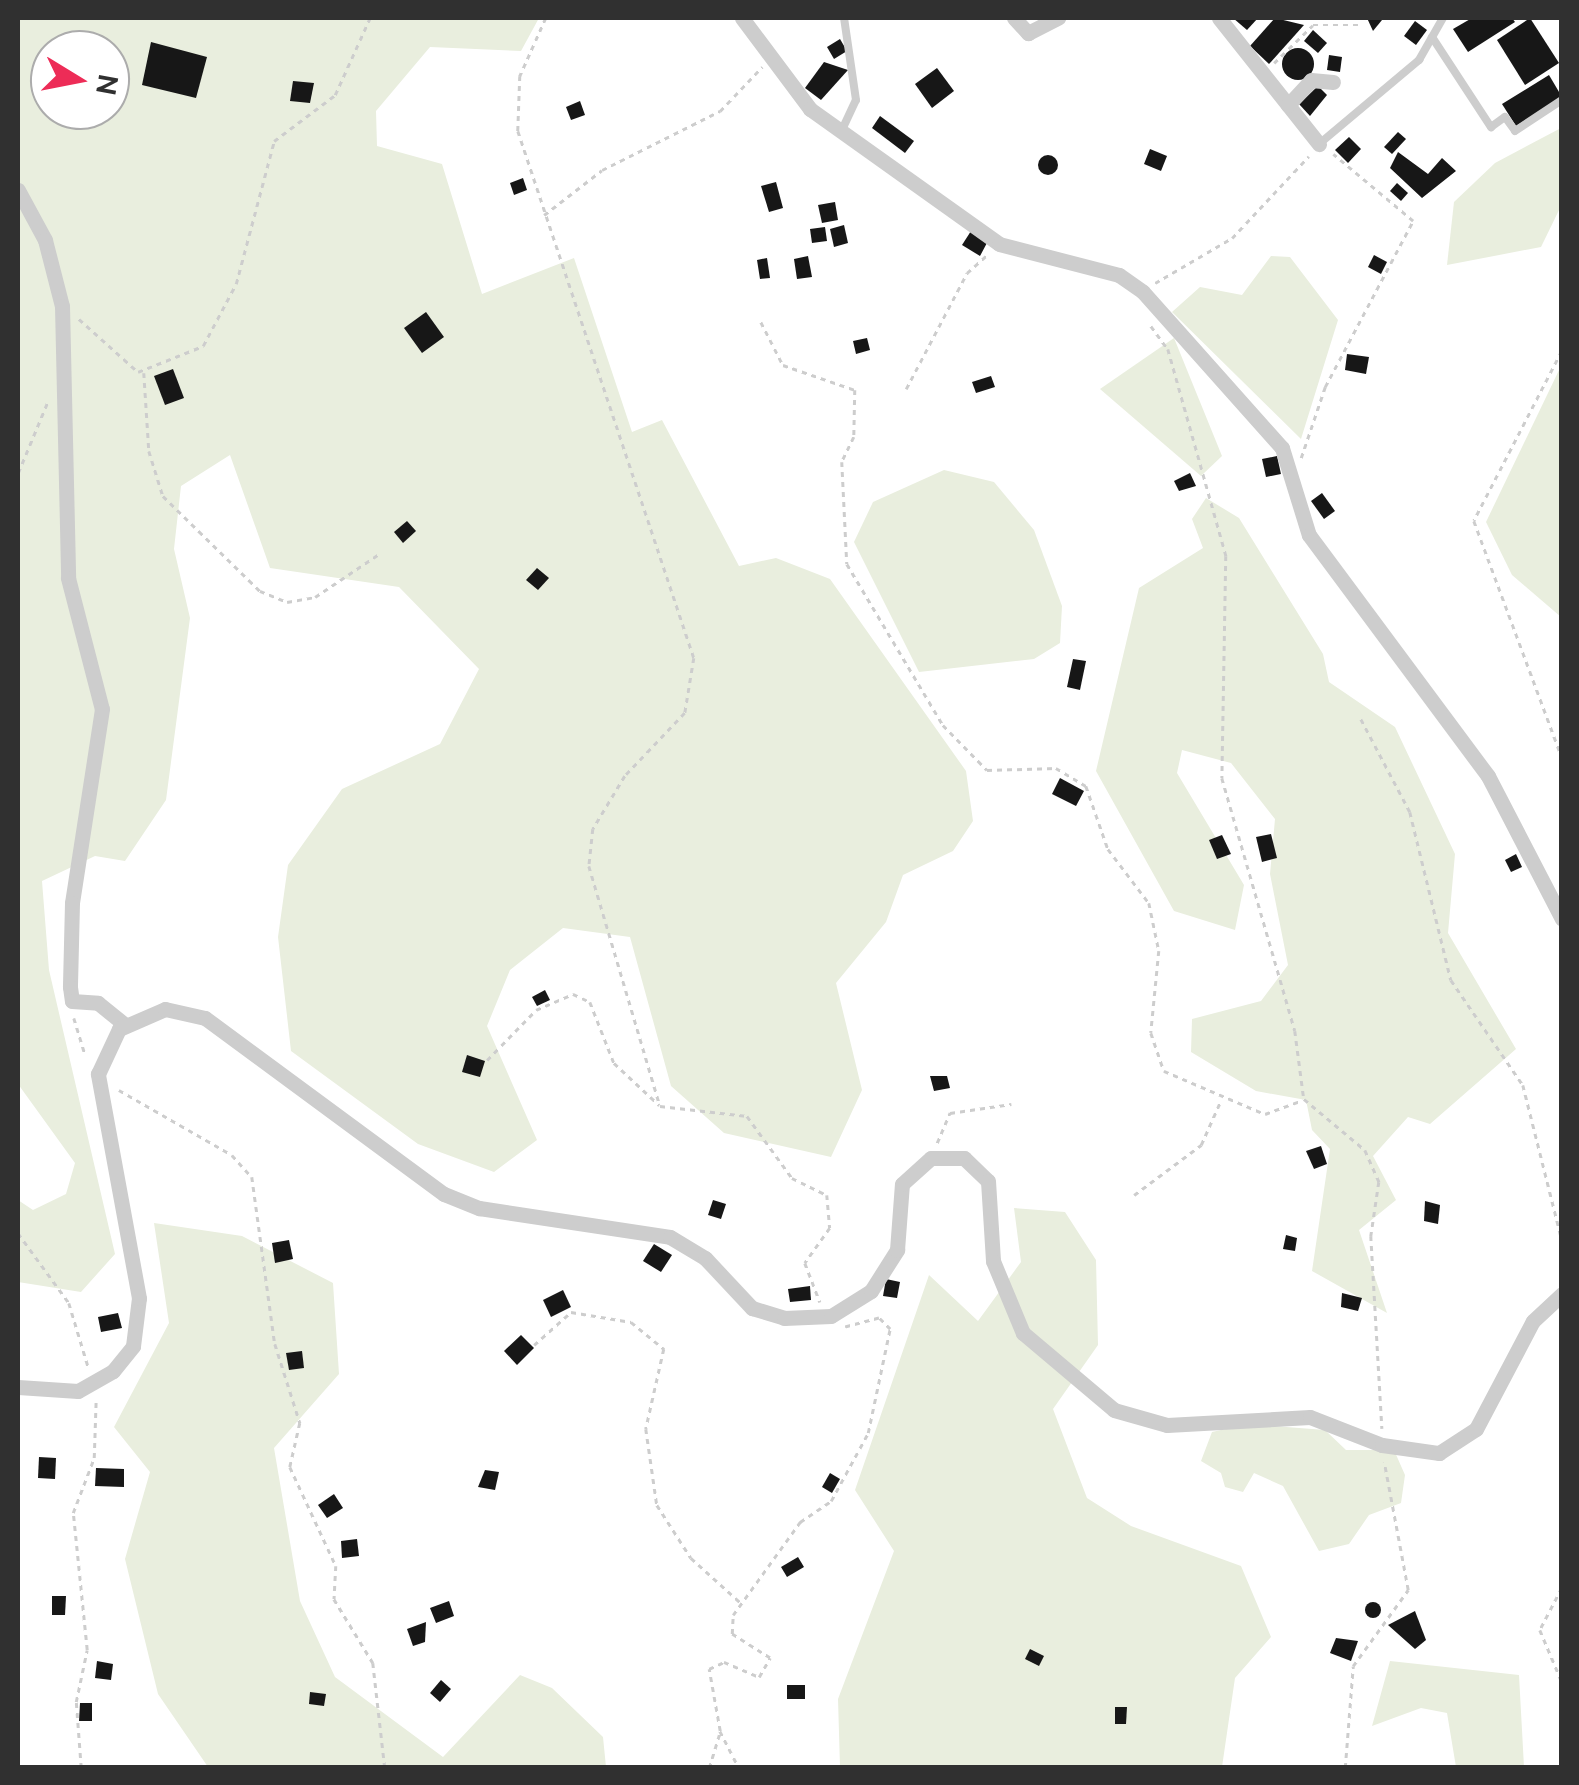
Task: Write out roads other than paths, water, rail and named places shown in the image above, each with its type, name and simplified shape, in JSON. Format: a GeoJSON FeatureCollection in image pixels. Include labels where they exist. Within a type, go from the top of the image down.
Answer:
{"type":"FeatureCollection","features":[{"type":"Feature","properties":{"kind":"street"},"geometry":{"type":"LineString","coordinates":[[742,18],[770,60],[841,132],[999,244],[1119,275],[1143,292],[1295,474],[1308,534],[1488,776],[1562,920]]}},
{"type":"Feature","properties":{"kind":"street"},"geometry":{"type":"LineString","coordinates":[[1014,18],[1028,32],[1058,18]]}},
{"type":"Feature","properties":{"kind":"street"},"geometry":{"type":"LineString","coordinates":[[1220,18],[1319,144]]}},
{"type":"Feature","properties":{"kind":"street"},"geometry":{"type":"LineString","coordinates":[[1288,105],[1311,80],[1333,82]]}},
{"type":"Feature","properties":{"kind":"street"},"geometry":{"type":"LineString","coordinates":[[18,190],[45,240],[62,306],[68,578],[102,709],[72,903],[72,1001],[98,1003],[126,1025]]}},
{"type":"Feature","properties":{"kind":"street"},"geometry":{"type":"LineString","coordinates":[[18,1386],[63,1393],[94,1385],[124,1360],[139,1319],[98,1085],[107,1046],[126,1025],[165,1009],[204,1018],[444,1194],[479,1208],[670,1237],[706,1258],[752,1308],[820,1318],[850,1308],[888,1270],[902,1184],[931,1158],[964,1158],[988,1181],[993,1262],[1011,1312],[1055,1366],[1114,1410],[1198,1426],[1310,1416],[1382,1445],[1428,1454],[1464,1442],[1540,1310],[1562,1294]]}},
{"type":"Feature","properties":{"kind":"lane"},"geometry":{"type":"LineString","coordinates":[[841,132],[856,100],[844,18]]}},
{"type":"Feature","properties":{"kind":"lane"},"geometry":{"type":"LineString","coordinates":[[1319,144],[1343,132],[1432,37],[1442,18]]}},
{"type":"Feature","properties":{"kind":"lane"},"geometry":{"type":"LineString","coordinates":[[1432,37],[1491,127],[1505,117],[1515,131],[1562,100]]}}]}
